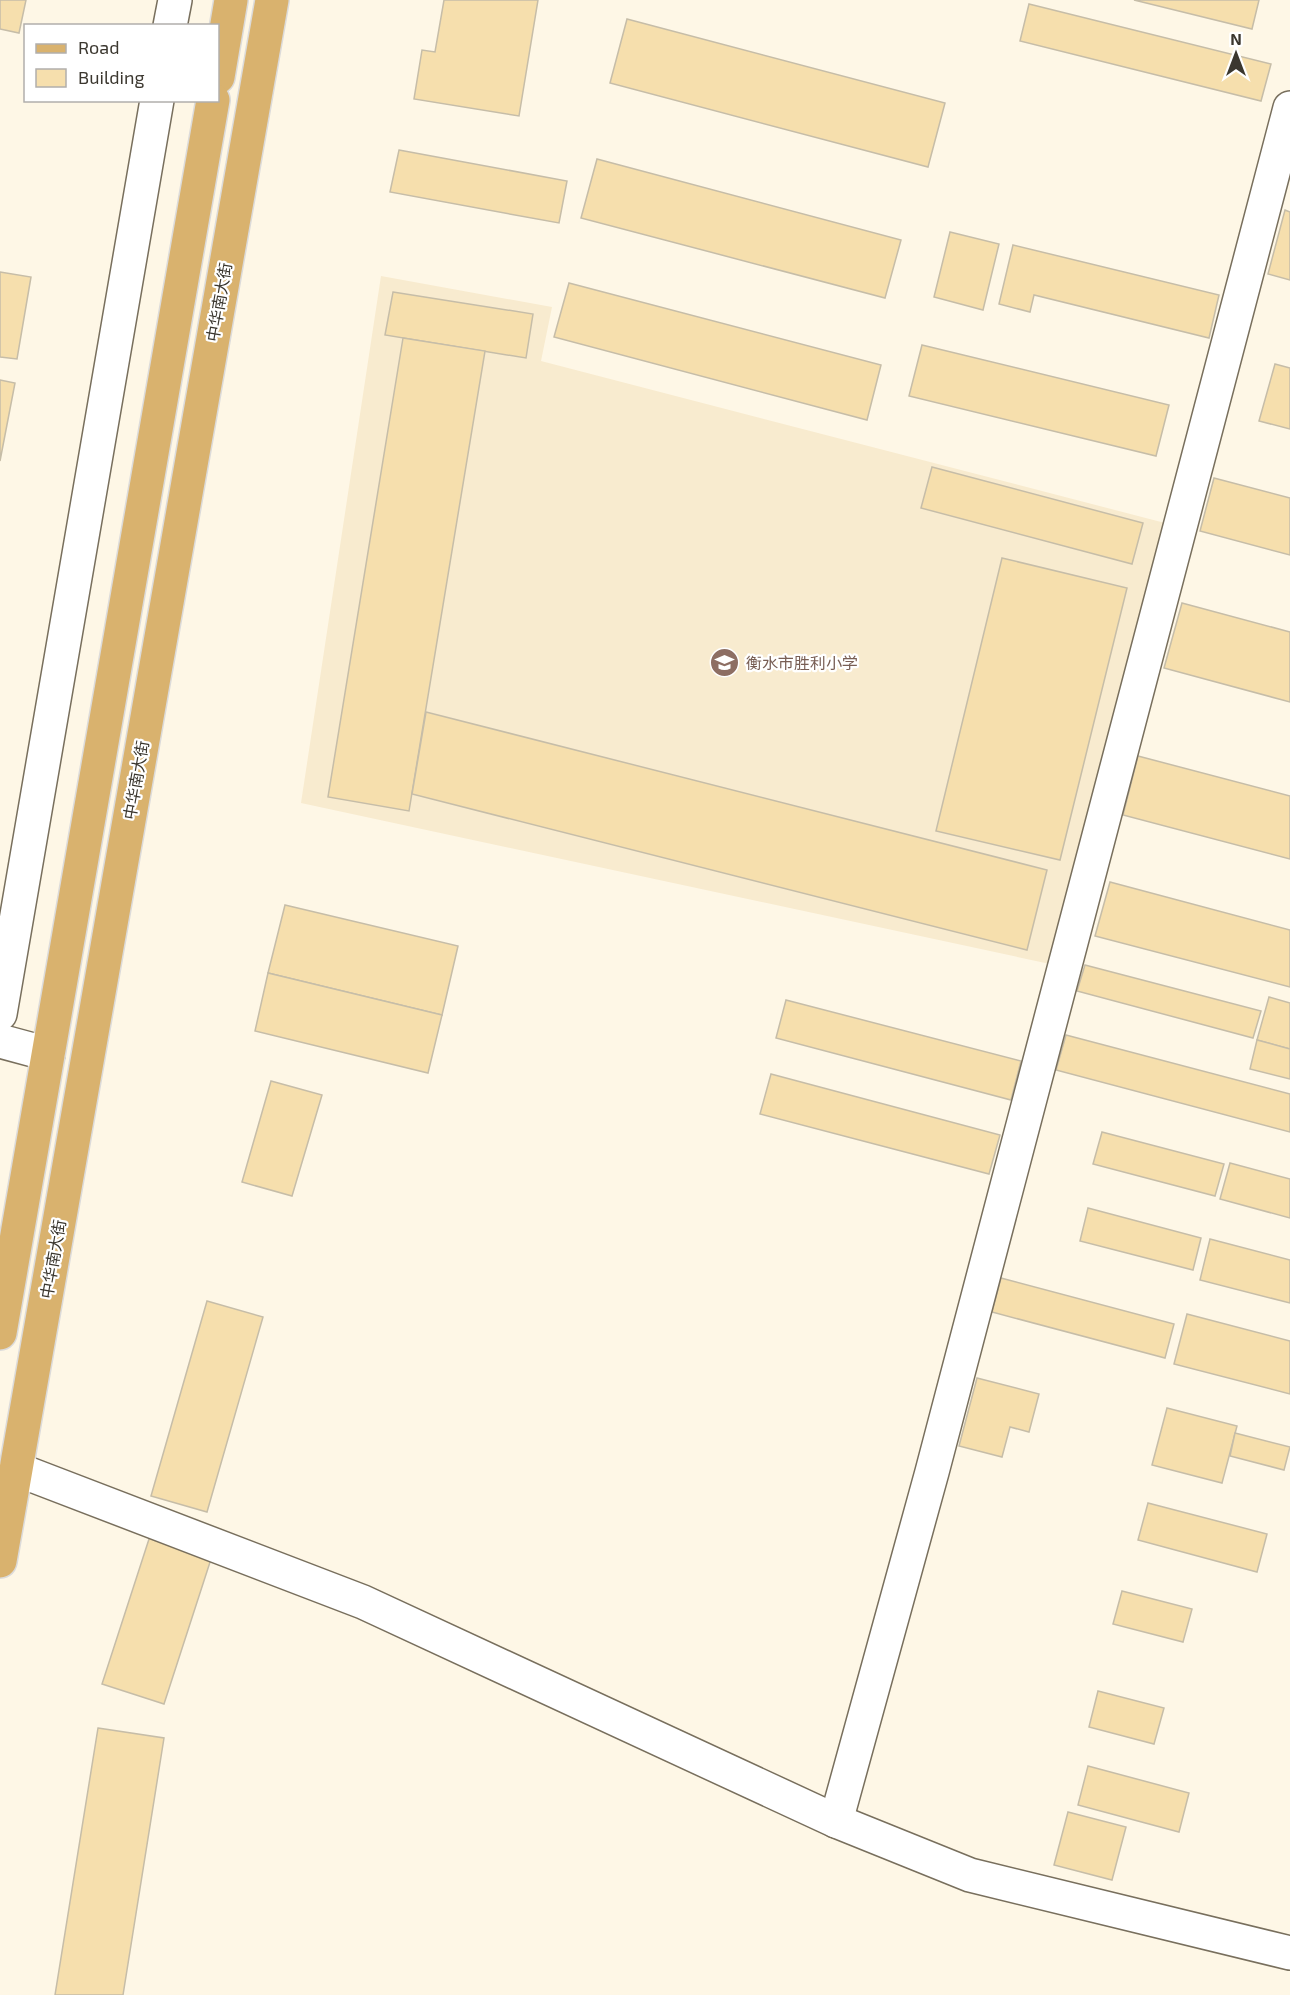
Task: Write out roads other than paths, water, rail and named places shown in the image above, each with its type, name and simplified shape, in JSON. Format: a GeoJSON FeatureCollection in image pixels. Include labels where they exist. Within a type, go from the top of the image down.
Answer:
{"type":"FeatureCollection","features":[{"type":"Feature","properties":{"kind":"main road"},"geometry":{"type":"LineString","coordinates":[[219,71],[231,0]]}},
{"type":"Feature","properties":{"kind":"main road","name":"中华南大街"},"geometry":{"type":"LineString","coordinates":[[0,1561],[272,0]]}},
{"type":"Feature","properties":{"kind":"main road"},"geometry":{"type":"LineString","coordinates":[[0,1333],[213,102]]}},
{"type":"Feature","properties":{"kind":"street"},"geometry":{"type":"LineString","coordinates":[[170,24],[175,0]]}},
{"type":"Feature","properties":{"kind":"street"},"geometry":{"type":"LineString","coordinates":[[0,1014],[157,102]]}},
{"type":"Feature","properties":{"kind":"street"},"geometry":{"type":"LineString","coordinates":[[836,1821],[932,1472],[1290,108]]}},
{"type":"Feature","properties":{"kind":"street"},"geometry":{"type":"LineString","coordinates":[[0,1041],[48,1054]]}},
{"type":"Feature","properties":{"kind":"street"},"geometry":{"type":"LineString","coordinates":[[16,1469],[363,1602],[836,1821],[970,1875],[1290,1953]]}},
{"type":"Feature","properties":{"kind":"place","name":"衡水市胜利小学"},"geometry":{"type":"Point","coordinates":[725,663]}}]}
